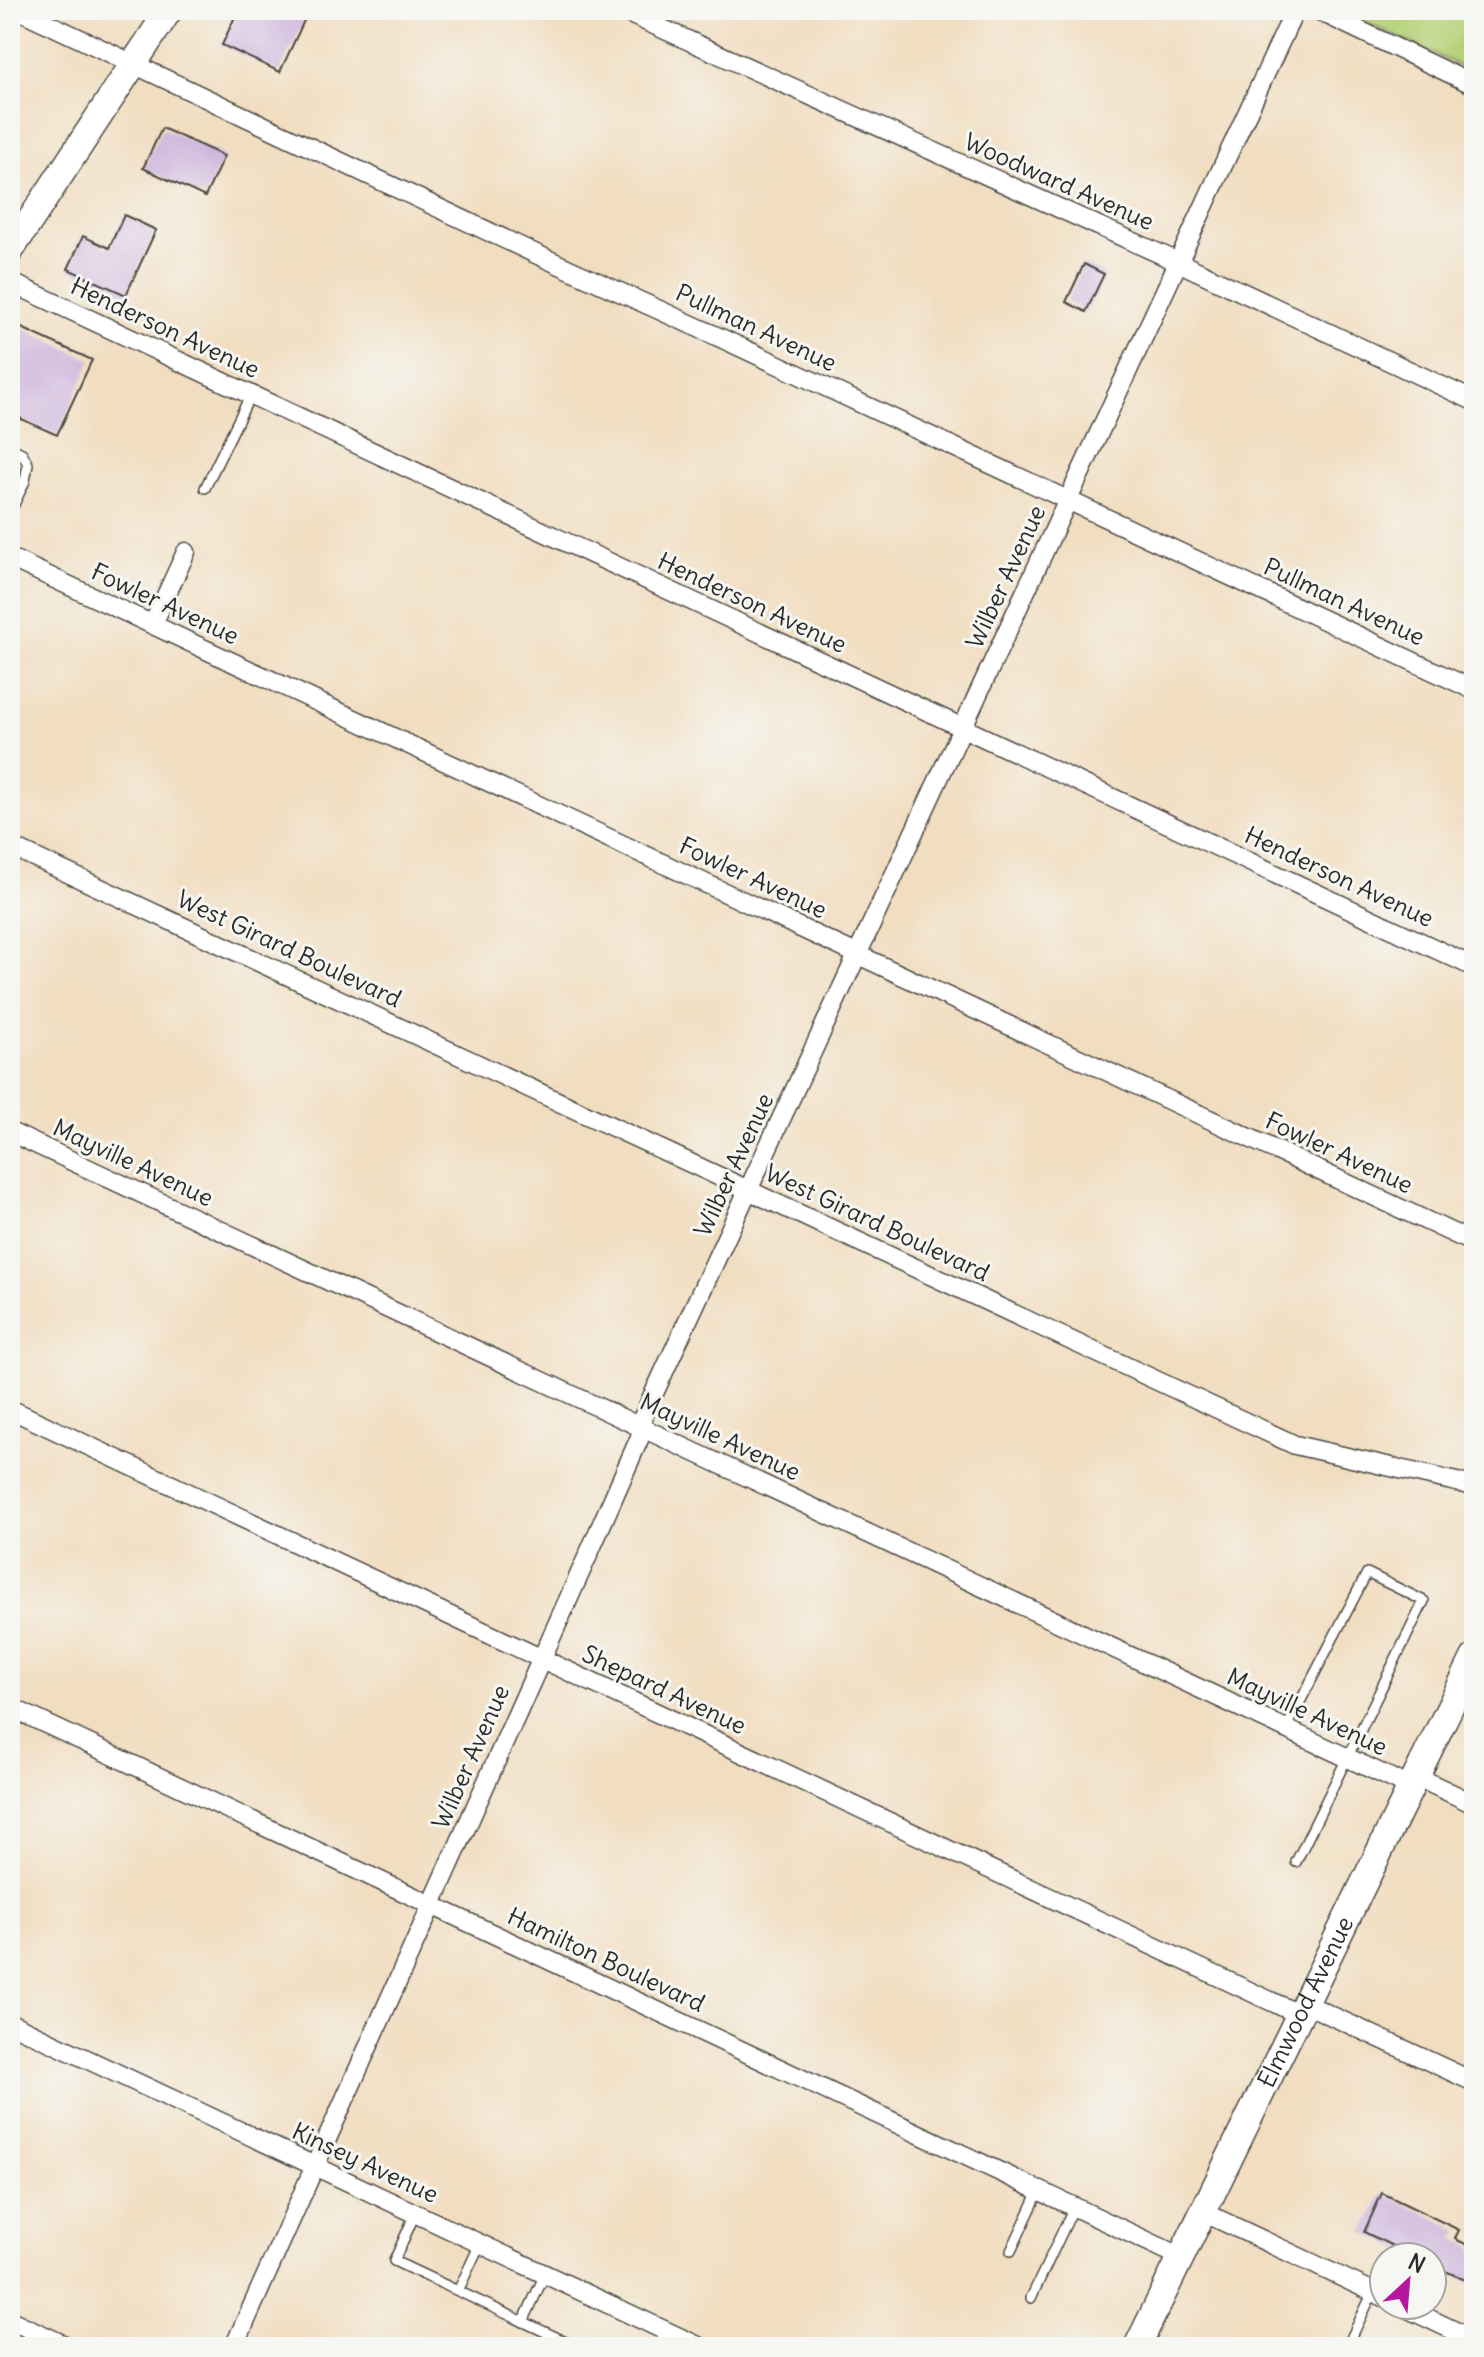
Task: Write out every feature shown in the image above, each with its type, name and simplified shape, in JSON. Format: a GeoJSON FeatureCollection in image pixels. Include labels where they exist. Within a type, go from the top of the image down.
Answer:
{"type":"FeatureCollection","features":[{"type":"Feature","properties":{"kind":"street","name":"Pullman Avenue"},"geometry":{"type":"LineString","coordinates":[[19,10],[1474,690]]}},
{"type":"Feature","properties":{"kind":"street"},"geometry":{"type":"LineString","coordinates":[[10,251],[169,10]]}},
{"type":"Feature","properties":{"kind":"street","name":"Woodward Avenue"},"geometry":{"type":"LineString","coordinates":[[621,10],[1178,262],[1474,401]]}},
{"type":"Feature","properties":{"kind":"street","name":"Wilber Avenue"},"geometry":{"type":"LineString","coordinates":[[234,2347],[640,1437],[640,1426],[1295,10]]}},
{"type":"Feature","properties":{"kind":"street"},"geometry":{"type":"LineString","coordinates":[[1317,10],[1474,85]]}},
{"type":"Feature","properties":{"kind":"street","name":"Henderson Avenue"},"geometry":{"type":"LineString","coordinates":[[10,282],[1474,967]]}},
{"type":"Feature","properties":{"kind":"street"},"geometry":{"type":"LineString","coordinates":[[153,624],[186,552]]}},
{"type":"Feature","properties":{"kind":"street","name":"Fowler Avenue"},"geometry":{"type":"LineString","coordinates":[[10,558],[1474,1243]]}},
{"type":"Feature","properties":{"kind":"street","name":"West Girard Boulevard"},"geometry":{"type":"LineString","coordinates":[[10,846],[1295,1445],[1474,1486]]}},
{"type":"Feature","properties":{"kind":"street","name":"Mayville Avenue"},"geometry":{"type":"LineString","coordinates":[[10,1132],[1348,1758],[1474,1804]]}},
{"type":"Feature","properties":{"kind":"street","name":"Shepard Avenue"},"geometry":{"type":"LineString","coordinates":[[10,1409],[541,1659],[1301,2008],[1474,2082]]}},
{"type":"Feature","properties":{"kind":"street","name":"Elmwood Avenue"},"geometry":{"type":"LineString","coordinates":[[1137,2347],[1474,1658]]}},
{"type":"Feature","properties":{"kind":"street","name":"Hamilton Boulevard"},"geometry":{"type":"LineString","coordinates":[[10,1707],[1181,2257]]}},
{"type":"Feature","properties":{"kind":"street","name":"Kinsey Avenue"},"geometry":{"type":"LineString","coordinates":[[10,2023],[700,2347]]}},
{"type":"Feature","properties":{"kind":"street"},"geometry":{"type":"LineString","coordinates":[[1203,2212],[1368,2290]]}},
{"type":"Feature","properties":{"kind":"street"},"geometry":{"type":"LineString","coordinates":[[10,2320],[69,2347]]}},
{"type":"Feature","properties":{"kind":"street"},"geometry":{"type":"LineString","coordinates":[[1434,2321],[1474,2340]]}},
{"type":"Feature","properties":{"kind":"lane"},"geometry":{"type":"LineString","coordinates":[[205,488],[251,394]]}},
{"type":"Feature","properties":{"kind":"lane"},"geometry":{"type":"LineString","coordinates":[[10,447],[22,453],[28,464],[25,481],[10,513]]}},
{"type":"Feature","properties":{"kind":"lane"},"geometry":{"type":"LineString","coordinates":[[1286,1729],[1367,1573],[1424,1601],[1296,1862]]}},
{"type":"Feature","properties":{"kind":"lane"},"geometry":{"type":"LineString","coordinates":[[1011,2251],[1039,2191]]}},
{"type":"Feature","properties":{"kind":"lane"},"geometry":{"type":"LineString","coordinates":[[1031,2298],[1074,2207]]}},
{"type":"Feature","properties":{"kind":"lane"},"geometry":{"type":"LineString","coordinates":[[415,2214],[394,2261],[577,2347]]}},
{"type":"Feature","properties":{"kind":"lane"},"geometry":{"type":"LineString","coordinates":[[458,2291],[480,2244]]}},
{"type":"Feature","properties":{"kind":"lane"},"geometry":{"type":"LineString","coordinates":[[523,2322],[545,2274]]}},
{"type":"Feature","properties":{"kind":"lane"},"geometry":{"type":"LineString","coordinates":[[1347,2347],[1368,2313]]}},
{"type":"Feature","properties":{"kind":"green space"},"geometry":{"type":"Polygon","coordinates":[[[1342,10],[1474,10],[1474,73],[1346,13],[1342,10]]]}},
{"type":"Feature","properties":{"kind":"building"},"geometry":{"type":"Polygon","coordinates":[[[238,10],[309,10],[280,72],[222,45],[238,10]]]}},
{"type":"Feature","properties":{"kind":"building"},"geometry":{"type":"Polygon","coordinates":[[[162,128],[224,156],[205,197],[143,168],[162,128]]]}},
{"type":"Feature","properties":{"kind":"building"},"geometry":{"type":"Polygon","coordinates":[[[124,215],[156,230],[126,295],[68,269],[83,236],[109,248],[124,215]]]}},
{"type":"Feature","properties":{"kind":"building"},"geometry":{"type":"Polygon","coordinates":[[[1084,264],[1104,274],[1086,312],[1066,302],[1084,264]]]}},
{"type":"Feature","properties":{"kind":"building"},"geometry":{"type":"Polygon","coordinates":[[[15,325],[92,360],[57,435],[10,414],[10,369],[16,357],[10,354],[10,335],[15,325]]]}},
{"type":"Feature","properties":{"kind":"building"},"geometry":{"type":"Polygon","coordinates":[[[1382,2193],[1459,2230],[1455,2239],[1474,2248],[1474,2284],[1448,2272],[1448,2241],[1382,2241],[1364,2232],[1382,2193]]]}}]}
